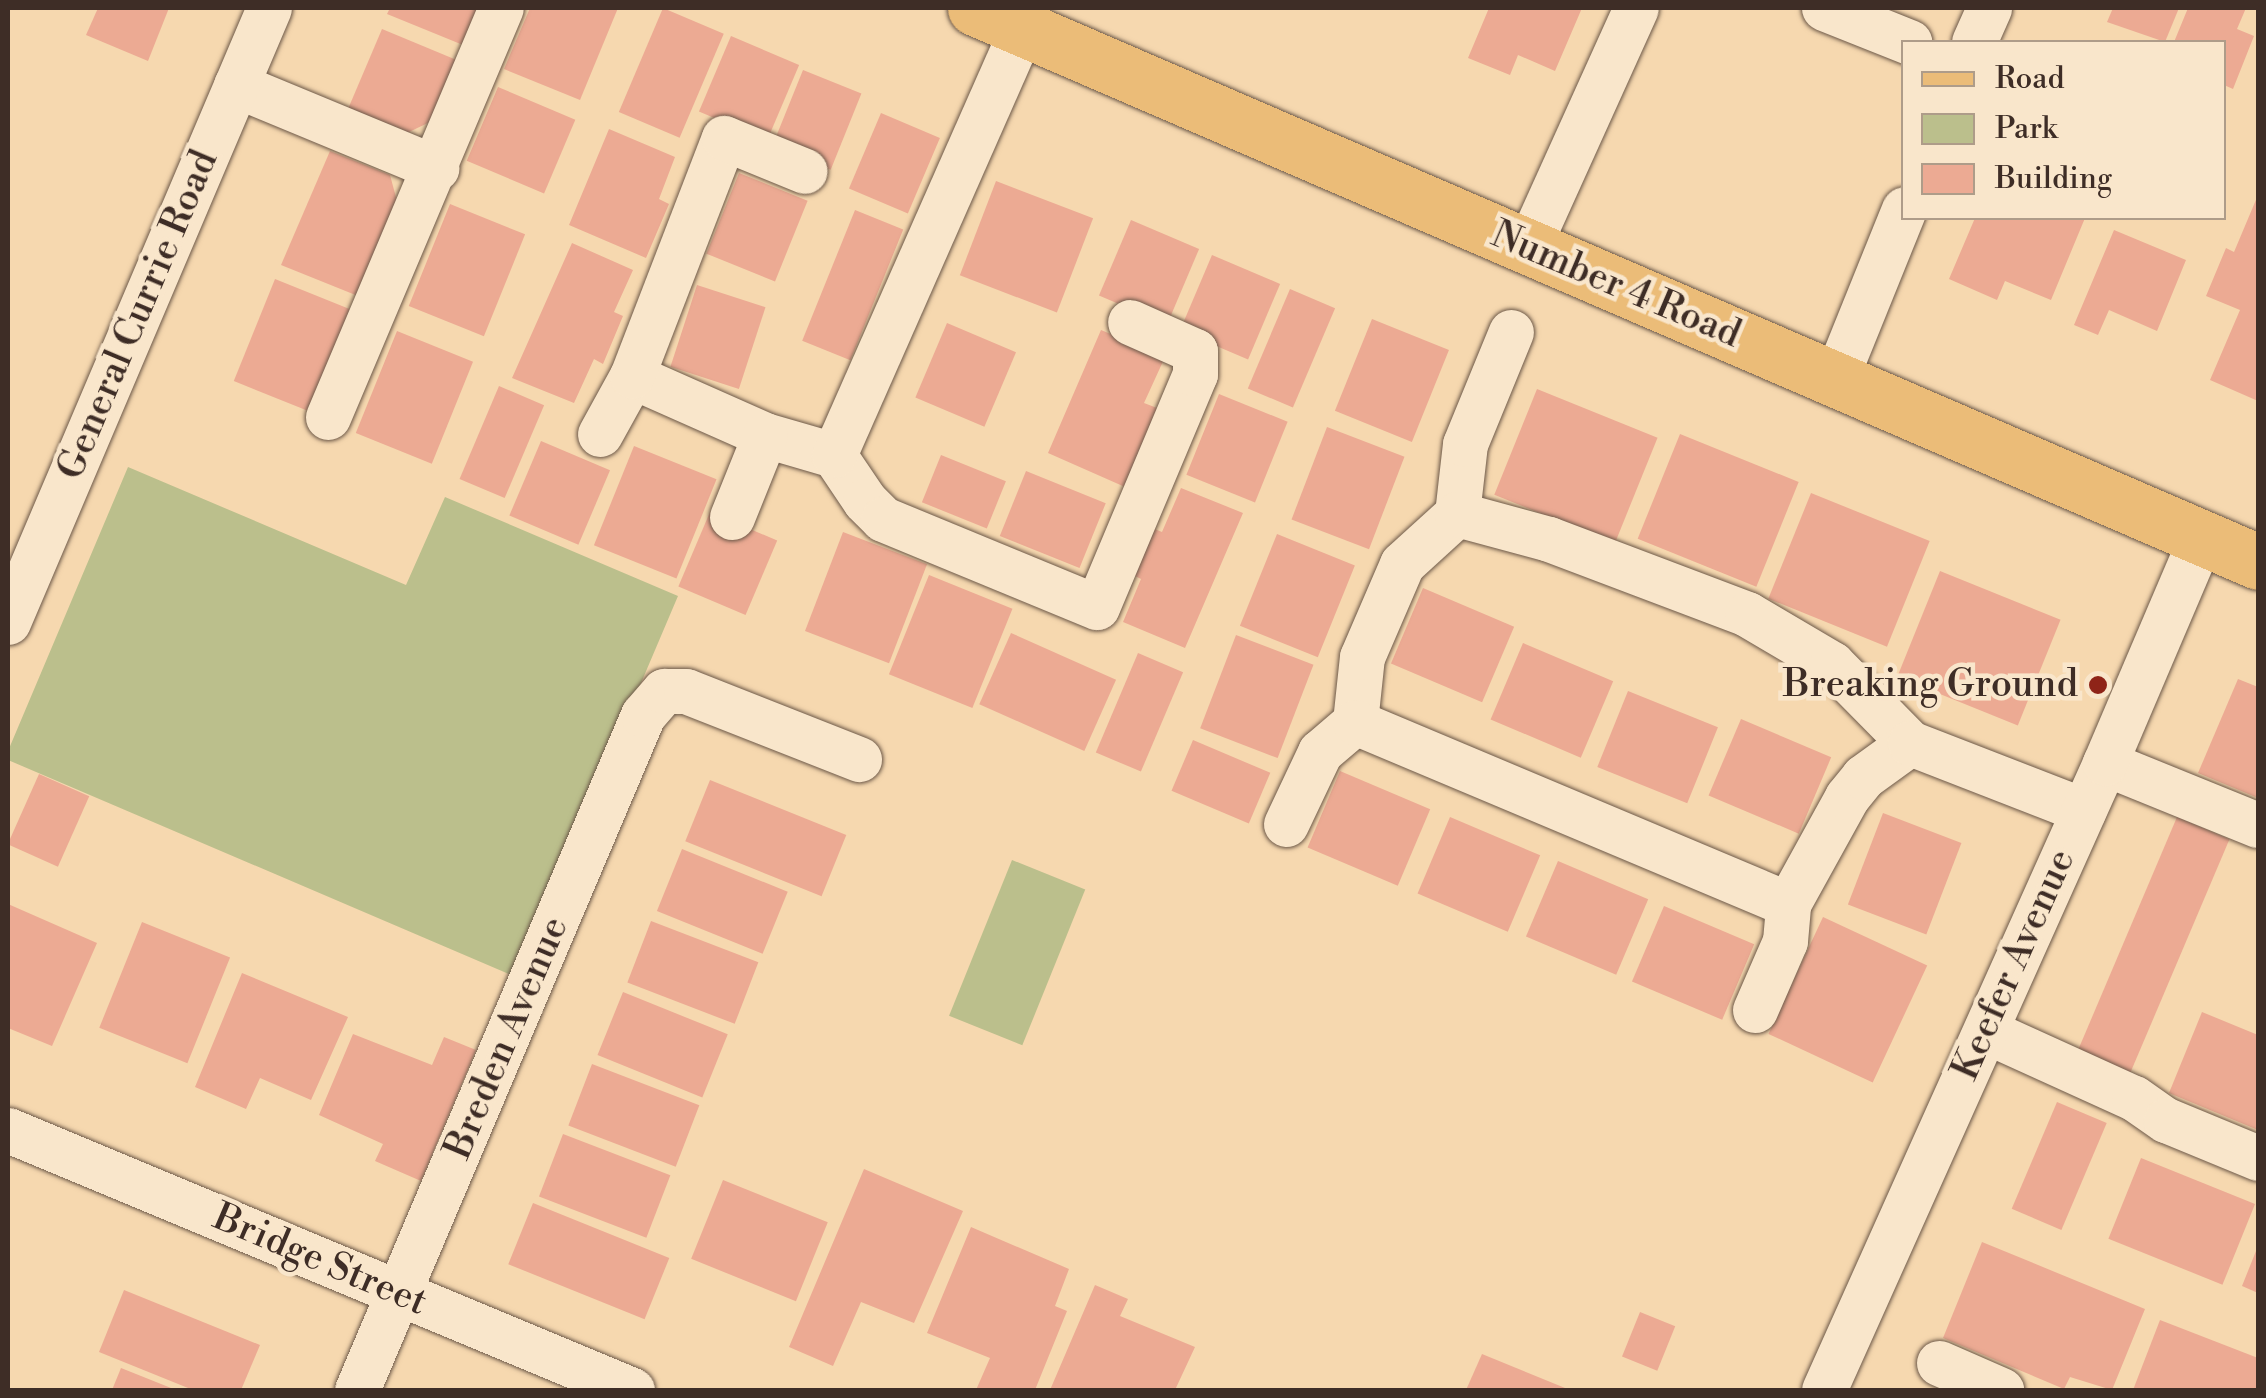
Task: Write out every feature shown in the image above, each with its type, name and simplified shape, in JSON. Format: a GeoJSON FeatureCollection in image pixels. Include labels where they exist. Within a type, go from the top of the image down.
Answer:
{"type":"FeatureCollection","features":[{"type":"Feature","properties":{"kind":"main road","name":"Number 4 Road"},"geometry":{"type":"LineString","coordinates":[[998,18],[2258,562]]}},
{"type":"Feature","properties":{"kind":"street","name":"General Currie Road"},"geometry":{"type":"LineString","coordinates":[[8,622],[269,8]]}},
{"type":"Feature","properties":{"kind":"street"},"geometry":{"type":"LineString","coordinates":[[328,417],[501,8]]}},
{"type":"Feature","properties":{"kind":"street"},"geometry":{"type":"LineString","coordinates":[[1824,8],[1905,40]]}},
{"type":"Feature","properties":{"kind":"street"},"geometry":{"type":"LineString","coordinates":[[1975,40],[1990,8]]}},
{"type":"Feature","properties":{"kind":"street"},"geometry":{"type":"LineString","coordinates":[[834,455],[998,18]]}},
{"type":"Feature","properties":{"kind":"street"},"geometry":{"type":"LineString","coordinates":[[1528,247],[1627,27]]}},
{"type":"Feature","properties":{"kind":"street"},"geometry":{"type":"LineString","coordinates":[[236,85],[436,168]]}},
{"type":"Feature","properties":{"kind":"street"},"geometry":{"type":"LineString","coordinates":[[600,434],[632,376],[724,138],[806,171]]}},
{"type":"Feature","properties":{"kind":"street"},"geometry":{"type":"LineString","coordinates":[[1836,380],[1901,217]]}},
{"type":"Feature","properties":{"kind":"street"},"geometry":{"type":"LineString","coordinates":[[632,376],[765,436],[834,455],[865,502],[883,519],[1096,607],[1196,374],[1195,350],[1130,322]]}},
{"type":"Feature","properties":{"kind":"street"},"geometry":{"type":"LineString","coordinates":[[1286,824],[1320,752],[1355,722],[1362,658],[1402,564],[1457,514],[1464,444],[1510,332]]}},
{"type":"Feature","properties":{"kind":"street"},"geometry":{"type":"LineString","coordinates":[[732,517],[765,436]]}},
{"type":"Feature","properties":{"kind":"street"},"geometry":{"type":"LineString","coordinates":[[1457,514],[1549,538],[1747,614],[1832,664],[1910,743],[2083,810]]}},
{"type":"Feature","properties":{"kind":"street","name":"Keefer Avenue"},"geometry":{"type":"LineString","coordinates":[[1824,1390],[2201,538]]}},
{"type":"Feature","properties":{"kind":"street","name":"Breden Avenue"},"geometry":{"type":"LineString","coordinates":[[357,1390],[643,715],[664,691],[686,691],[859,759]]}},
{"type":"Feature","properties":{"kind":"street"},"geometry":{"type":"LineString","coordinates":[[1355,722],[1788,904]]}},
{"type":"Feature","properties":{"kind":"street"},"geometry":{"type":"LineString","coordinates":[[1755,1010],[1785,941],[1788,904],[1847,797],[1863,777],[1910,743]]}},
{"type":"Feature","properties":{"kind":"street"},"geometry":{"type":"LineString","coordinates":[[2105,762],[2258,824]]}},
{"type":"Feature","properties":{"kind":"street"},"geometry":{"type":"LineString","coordinates":[[1986,1031],[2134,1098],[2166,1120],[2258,1158]]}},
{"type":"Feature","properties":{"kind":"street","name":"Bridge Street"},"geometry":{"type":"LineString","coordinates":[[8,1130],[632,1390]]}},
{"type":"Feature","properties":{"kind":"street"},"geometry":{"type":"LineString","coordinates":[[1939,1363],[2002,1390]]}},
{"type":"Feature","properties":{"kind":"green space"},"geometry":{"type":"Polygon","coordinates":[[[128,467],[406,585],[445,497],[678,596],[516,977],[8,760],[8,751],[128,467]]]}},
{"type":"Feature","properties":{"kind":"green space"},"geometry":{"type":"Polygon","coordinates":[[[1012,860],[1085,890],[1022,1045],[949,1016],[1012,860]]]}},
{"type":"Feature","properties":{"kind":"building"},"geometry":{"type":"Polygon","coordinates":[[[98,8],[169,8],[148,61],[86,35],[98,8]]]}},
{"type":"Feature","properties":{"kind":"building"},"geometry":{"type":"Polygon","coordinates":[[[390,8],[479,8],[463,45],[387,14],[390,8]]]}},
{"type":"Feature","properties":{"kind":"building"},"geometry":{"type":"Polygon","coordinates":[[[530,8],[618,8],[580,100],[504,69],[530,8]]]}},
{"type":"Feature","properties":{"kind":"building"},"geometry":{"type":"Polygon","coordinates":[[[663,8],[724,34],[680,138],[619,112],[663,8]]]}},
{"type":"Feature","properties":{"kind":"building"},"geometry":{"type":"Polygon","coordinates":[[[1489,8],[1582,8],[1555,71],[1518,55],[1510,75],[1468,58],[1489,8]]]}},
{"type":"Feature","properties":{"kind":"building"},"geometry":{"type":"Polygon","coordinates":[[[2113,8],[2179,8],[2166,40],[2107,22],[2113,8]]]}},
{"type":"Feature","properties":{"kind":"building"},"geometry":{"type":"Polygon","coordinates":[[[2188,8],[2246,8],[2237,29],[2254,36],[2233,89],[2226,86],[2226,40],[2175,40],[2188,8]]]}},
{"type":"Feature","properties":{"kind":"building"},"geometry":{"type":"Polygon","coordinates":[[[382,29],[459,61],[434,120],[407,133],[348,109],[382,29]]]}},
{"type":"Feature","properties":{"kind":"building"},"geometry":{"type":"Polygon","coordinates":[[[731,36],[799,65],[767,140],[699,111],[731,36]]]}},
{"type":"Feature","properties":{"kind":"building"},"geometry":{"type":"Polygon","coordinates":[[[803,70],[861,94],[831,170],[772,146],[803,70]]]}},
{"type":"Feature","properties":{"kind":"building"},"geometry":{"type":"Polygon","coordinates":[[[498,87],[575,120],[544,193],[467,161],[498,87]]]}},
{"type":"Feature","properties":{"kind":"building"},"geometry":{"type":"Polygon","coordinates":[[[881,113],[940,138],[908,213],[849,188],[881,113]]]}},
{"type":"Feature","properties":{"kind":"building"},"geometry":{"type":"Polygon","coordinates":[[[609,129],[675,157],[659,199],[669,204],[646,258],[569,225],[609,129]]]}},
{"type":"Feature","properties":{"kind":"building"},"geometry":{"type":"Polygon","coordinates":[[[330,151],[390,175],[397,201],[358,296],[281,265],[330,151]]]}},
{"type":"Feature","properties":{"kind":"building"},"geometry":{"type":"Polygon","coordinates":[[[739,173],[808,201],[775,281],[706,254],[739,173]]]}},
{"type":"Feature","properties":{"kind":"building"},"geometry":{"type":"Polygon","coordinates":[[[996,181],[1093,218],[1057,313],[960,275],[996,181]]]}},
{"type":"Feature","properties":{"kind":"building"},"geometry":{"type":"Polygon","coordinates":[[[2258,195],[2258,401],[2210,380],[2240,310],[2206,296],[2226,248],[2234,252],[2258,195]]]}},
{"type":"Feature","properties":{"kind":"building"},"geometry":{"type":"Polygon","coordinates":[[[450,204],[525,234],[484,336],[409,306],[450,204]]]}},
{"type":"Feature","properties":{"kind":"building"},"geometry":{"type":"Polygon","coordinates":[[[855,210],[903,229],[850,360],[802,341],[855,210]]]}},
{"type":"Feature","properties":{"kind":"building"},"geometry":{"type":"Polygon","coordinates":[[[1131,220],[1199,249],[1167,324],[1099,295],[1131,220]]]}},
{"type":"Feature","properties":{"kind":"building"},"geometry":{"type":"Polygon","coordinates":[[[1974,220],[2084,220],[2051,300],[2005,281],[1997,300],[1949,279],[1974,220]]]}},
{"type":"Feature","properties":{"kind":"building"},"geometry":{"type":"Polygon","coordinates":[[[2114,230],[2186,260],[2157,331],[2109,310],[2098,335],[2074,325],[2114,230]]]}},
{"type":"Feature","properties":{"kind":"building"},"geometry":{"type":"Polygon","coordinates":[[[572,243],[633,270],[614,312],[623,316],[603,364],[594,359],[574,403],[512,378],[572,243]]]}},
{"type":"Feature","properties":{"kind":"building"},"geometry":{"type":"Polygon","coordinates":[[[1212,255],[1280,284],[1248,359],[1180,330],[1212,255]]]}},
{"type":"Feature","properties":{"kind":"building"},"geometry":{"type":"Polygon","coordinates":[[[275,279],[350,309],[309,411],[234,381],[275,279]]]}},
{"type":"Feature","properties":{"kind":"building"},"geometry":{"type":"Polygon","coordinates":[[[697,285],[765,307],[739,389],[670,367],[697,285]]]}},
{"type":"Feature","properties":{"kind":"building"},"geometry":{"type":"Polygon","coordinates":[[[1290,289],[1335,308],[1293,408],[1248,388],[1290,289]]]}},
{"type":"Feature","properties":{"kind":"building"},"geometry":{"type":"Polygon","coordinates":[[[1372,319],[1449,350],[1412,442],[1335,411],[1372,319]]]}},
{"type":"Feature","properties":{"kind":"building"},"geometry":{"type":"Polygon","coordinates":[[[947,323],[1016,352],[984,427],[915,398],[947,323]]]}},
{"type":"Feature","properties":{"kind":"building"},"geometry":{"type":"Polygon","coordinates":[[[1101,330],[1165,357],[1144,403],[1157,408],[1125,487],[1048,453],[1101,330]]]}},
{"type":"Feature","properties":{"kind":"building"},"geometry":{"type":"Polygon","coordinates":[[[397,331],[473,362],[432,464],[356,433],[397,331]]]}},
{"type":"Feature","properties":{"kind":"building"},"geometry":{"type":"Polygon","coordinates":[[[499,386],[544,405],[505,498],[460,479],[499,386]]]}},
{"type":"Feature","properties":{"kind":"building"},"geometry":{"type":"Polygon","coordinates":[[[1537,389],[1658,438],[1615,543],[1494,495],[1537,389]]]}},
{"type":"Feature","properties":{"kind":"building"},"geometry":{"type":"Polygon","coordinates":[[[1219,394],[1288,422],[1255,502],[1186,475],[1219,394]]]}},
{"type":"Feature","properties":{"kind":"building"},"geometry":{"type":"Polygon","coordinates":[[[1327,427],[1404,457],[1369,549],[1292,519],[1327,427]]]}},
{"type":"Feature","properties":{"kind":"building"},"geometry":{"type":"Polygon","coordinates":[[[1680,434],[1799,482],[1756,587],[1638,539],[1680,434]]]}},
{"type":"Feature","properties":{"kind":"building"},"geometry":{"type":"Polygon","coordinates":[[[541,441],[610,470],[578,545],[509,516],[541,441]]]}},
{"type":"Feature","properties":{"kind":"building"},"geometry":{"type":"Polygon","coordinates":[[[634,446],[717,479],[676,579],[594,545],[634,446]]]}},
{"type":"Feature","properties":{"kind":"building"},"geometry":{"type":"Polygon","coordinates":[[[941,455],[1006,481],[987,529],[922,502],[941,455]]]}},
{"type":"Feature","properties":{"kind":"building"},"geometry":{"type":"Polygon","coordinates":[[[1026,471],[1106,503],[1080,568],[1000,536],[1026,471]]]}},
{"type":"Feature","properties":{"kind":"building"},"geometry":{"type":"Polygon","coordinates":[[[1181,488],[1243,513],[1185,648],[1123,622],[1141,579],[1133,575],[1152,528],[1162,532],[1181,488]]]}},
{"type":"Feature","properties":{"kind":"building"},"geometry":{"type":"Polygon","coordinates":[[[1811,493],[1930,541],[1887,647],[1768,599],[1811,493]]]}},
{"type":"Feature","properties":{"kind":"building"},"geometry":{"type":"Polygon","coordinates":[[[710,512],[777,541],[746,615],[678,587],[710,512]]]}},
{"type":"Feature","properties":{"kind":"building"},"geometry":{"type":"Polygon","coordinates":[[[843,532],[927,564],[889,663],[805,631],[843,532]]]}},
{"type":"Feature","properties":{"kind":"building"},"geometry":{"type":"Polygon","coordinates":[[[1277,534],[1355,565],[1318,657],[1240,626],[1277,534]]]}},
{"type":"Feature","properties":{"kind":"building"},"geometry":{"type":"Polygon","coordinates":[[[1940,571],[2061,620],[2018,725],[1897,677],[1940,571]]]}},
{"type":"Feature","properties":{"kind":"building"},"geometry":{"type":"Polygon","coordinates":[[[929,575],[1012,609],[972,708],[889,674],[929,575]]]}},
{"type":"Feature","properties":{"kind":"building"},"geometry":{"type":"Polygon","coordinates":[[[1423,588],[1514,627],[1482,702],[1391,663],[1423,588]]]}},
{"type":"Feature","properties":{"kind":"building"},"geometry":{"type":"Polygon","coordinates":[[[1011,633],[1116,680],[1084,751],[979,704],[1011,633]]]}},
{"type":"Feature","properties":{"kind":"building"},"geometry":{"type":"Polygon","coordinates":[[[1236,635],[1313,665],[1278,758],[1200,728],[1236,635]]]}},
{"type":"Feature","properties":{"kind":"building"},"geometry":{"type":"Polygon","coordinates":[[[1523,643],[1613,681],[1581,758],[1491,719],[1523,643]]]}},
{"type":"Feature","properties":{"kind":"building"},"geometry":{"type":"Polygon","coordinates":[[[1138,653],[1183,672],[1141,772],[1096,752],[1138,653]]]}},
{"type":"Feature","properties":{"kind":"building"},"geometry":{"type":"Polygon","coordinates":[[[2238,679],[2258,687],[2258,798],[2198,773],[2238,679]]]}},
{"type":"Feature","properties":{"kind":"building"},"geometry":{"type":"Polygon","coordinates":[[[1628,691],[1718,727],[1687,803],[1597,767],[1628,691]]]}},
{"type":"Feature","properties":{"kind":"building"},"geometry":{"type":"Polygon","coordinates":[[[1741,719],[1831,757],[1799,834],[1709,795],[1741,719]]]}},
{"type":"Feature","properties":{"kind":"building"},"geometry":{"type":"Polygon","coordinates":[[[1193,740],[1270,773],[1249,823],[1172,791],[1193,740]]]}},
{"type":"Feature","properties":{"kind":"building"},"geometry":{"type":"Polygon","coordinates":[[[1340,771],[1430,809],[1398,886],[1308,847],[1340,771]]]}},
{"type":"Feature","properties":{"kind":"building"},"geometry":{"type":"Polygon","coordinates":[[[39,774],[89,796],[58,867],[8,844],[39,774]]]}},
{"type":"Feature","properties":{"kind":"building"},"geometry":{"type":"Polygon","coordinates":[[[710,780],[846,835],[822,896],[685,841],[710,780]]]}},
{"type":"Feature","properties":{"kind":"building"},"geometry":{"type":"Polygon","coordinates":[[[1883,813],[1961,843],[1926,935],[1848,904],[1883,813]]]}},
{"type":"Feature","properties":{"kind":"building"},"geometry":{"type":"Polygon","coordinates":[[[1450,817],[1540,855],[1508,932],[1418,893],[1450,817]]]}},
{"type":"Feature","properties":{"kind":"building"},"geometry":{"type":"Polygon","coordinates":[[[2177,817],[2229,839],[2130,1073],[2078,1051],[2177,817]]]}},
{"type":"Feature","properties":{"kind":"building"},"geometry":{"type":"Polygon","coordinates":[[[682,849],[788,892],[763,954],[657,911],[682,849]]]}},
{"type":"Feature","properties":{"kind":"building"},"geometry":{"type":"Polygon","coordinates":[[[1558,861],[1648,899],[1616,975],[1526,936],[1558,861]]]}},
{"type":"Feature","properties":{"kind":"building"},"geometry":{"type":"Polygon","coordinates":[[[8,904],[97,943],[52,1046],[8,1028],[8,904]]]}},
{"type":"Feature","properties":{"kind":"building"},"geometry":{"type":"Polygon","coordinates":[[[1664,906],[1754,944],[1722,1020],[1632,981],[1664,906]]]}},
{"type":"Feature","properties":{"kind":"building"},"geometry":{"type":"Polygon","coordinates":[[[1823,917],[1927,966],[1873,1083],[1768,1034],[1823,917]]]}},
{"type":"Feature","properties":{"kind":"building"},"geometry":{"type":"Polygon","coordinates":[[[651,921],[758,962],[735,1024],[627,983],[651,921]]]}},
{"type":"Feature","properties":{"kind":"building"},"geometry":{"type":"Polygon","coordinates":[[[142,922],[230,958],[187,1063],[99,1028],[142,922]]]}},
{"type":"Feature","properties":{"kind":"building"},"geometry":{"type":"Polygon","coordinates":[[[242,973],[348,1017],[311,1100],[260,1078],[246,1109],[195,1087],[242,973]]]}},
{"type":"Feature","properties":{"kind":"building"},"geometry":{"type":"Polygon","coordinates":[[[623,992],[728,1034],[702,1097],[598,1055],[623,992]]]}},
{"type":"Feature","properties":{"kind":"building"},"geometry":{"type":"Polygon","coordinates":[[[2202,1012],[2258,1035],[2258,1130],[2169,1093],[2202,1012]]]}},
{"type":"Feature","properties":{"kind":"building"},"geometry":{"type":"Polygon","coordinates":[[[353,1034],[432,1065],[444,1037],[476,1050],[421,1181],[375,1161],[383,1144],[319,1115],[353,1034]]]}},
{"type":"Feature","properties":{"kind":"building"},"geometry":{"type":"Polygon","coordinates":[[[592,1064],[699,1105],[676,1167],[568,1126],[592,1064]]]}},
{"type":"Feature","properties":{"kind":"building"},"geometry":{"type":"Polygon","coordinates":[[[2057,1102],[2107,1123],[2061,1230],[2012,1209],[2057,1102]]]}},
{"type":"Feature","properties":{"kind":"building"},"geometry":{"type":"Polygon","coordinates":[[[563,1134],[670,1175],[646,1238],[539,1197],[563,1134]]]}},
{"type":"Feature","properties":{"kind":"building"},"geometry":{"type":"Polygon","coordinates":[[[2141,1158],[2255,1204],[2222,1285],[2108,1239],[2141,1158]]]}},
{"type":"Feature","properties":{"kind":"building"},"geometry":{"type":"Polygon","coordinates":[[[864,1169],[963,1211],[914,1323],[861,1302],[833,1366],[789,1347],[864,1169]]]}},
{"type":"Feature","properties":{"kind":"building"},"geometry":{"type":"Polygon","coordinates":[[[723,1180],[828,1222],[796,1301],[691,1259],[723,1180]]]}},
{"type":"Feature","properties":{"kind":"building"},"geometry":{"type":"Polygon","coordinates":[[[533,1203],[669,1258],[645,1319],[508,1264],[533,1203]]]}},
{"type":"Feature","properties":{"kind":"building"},"geometry":{"type":"Polygon","coordinates":[[[971,1227],[1069,1269],[1055,1306],[1067,1311],[1035,1390],[976,1390],[990,1358],[927,1333],[971,1227]]]}},
{"type":"Feature","properties":{"kind":"building"},"geometry":{"type":"Polygon","coordinates":[[[1982,1242],[2145,1309],[2112,1390],[2070,1377],[2064,1389],[1943,1338],[1982,1242]]]}},
{"type":"Feature","properties":{"kind":"building"},"geometry":{"type":"Polygon","coordinates":[[[2258,1246],[2258,1293],[2242,1286],[2258,1246]]]}},
{"type":"Feature","properties":{"kind":"building"},"geometry":{"type":"Polygon","coordinates":[[[1095,1285],[1128,1299],[1120,1316],[1195,1347],[1175,1390],[1050,1390],[1095,1285]]]}},
{"type":"Feature","properties":{"kind":"building"},"geometry":{"type":"Polygon","coordinates":[[[124,1290],[260,1345],[241,1390],[193,1390],[99,1352],[124,1290]]]}},
{"type":"Feature","properties":{"kind":"building"},"geometry":{"type":"Polygon","coordinates":[[[1640,1312],[1675,1326],[1657,1371],[1622,1357],[1640,1312]]]}},
{"type":"Feature","properties":{"kind":"building"},"geometry":{"type":"Polygon","coordinates":[[[2160,1320],[2258,1358],[2258,1390],[2133,1390],[2160,1320]]]}},
{"type":"Feature","properties":{"kind":"building"},"geometry":{"type":"Polygon","coordinates":[[[1482,1354],[1570,1390],[1466,1390],[1482,1354]]]}},
{"type":"Feature","properties":{"kind":"building"},"geometry":{"type":"Polygon","coordinates":[[[121,1368],[176,1390],[112,1390],[121,1368]]]}},
{"type":"Feature","properties":{"kind":"place","name":"Breaking Ground"},"geometry":{"type":"Point","coordinates":[2098,685]}}]}
